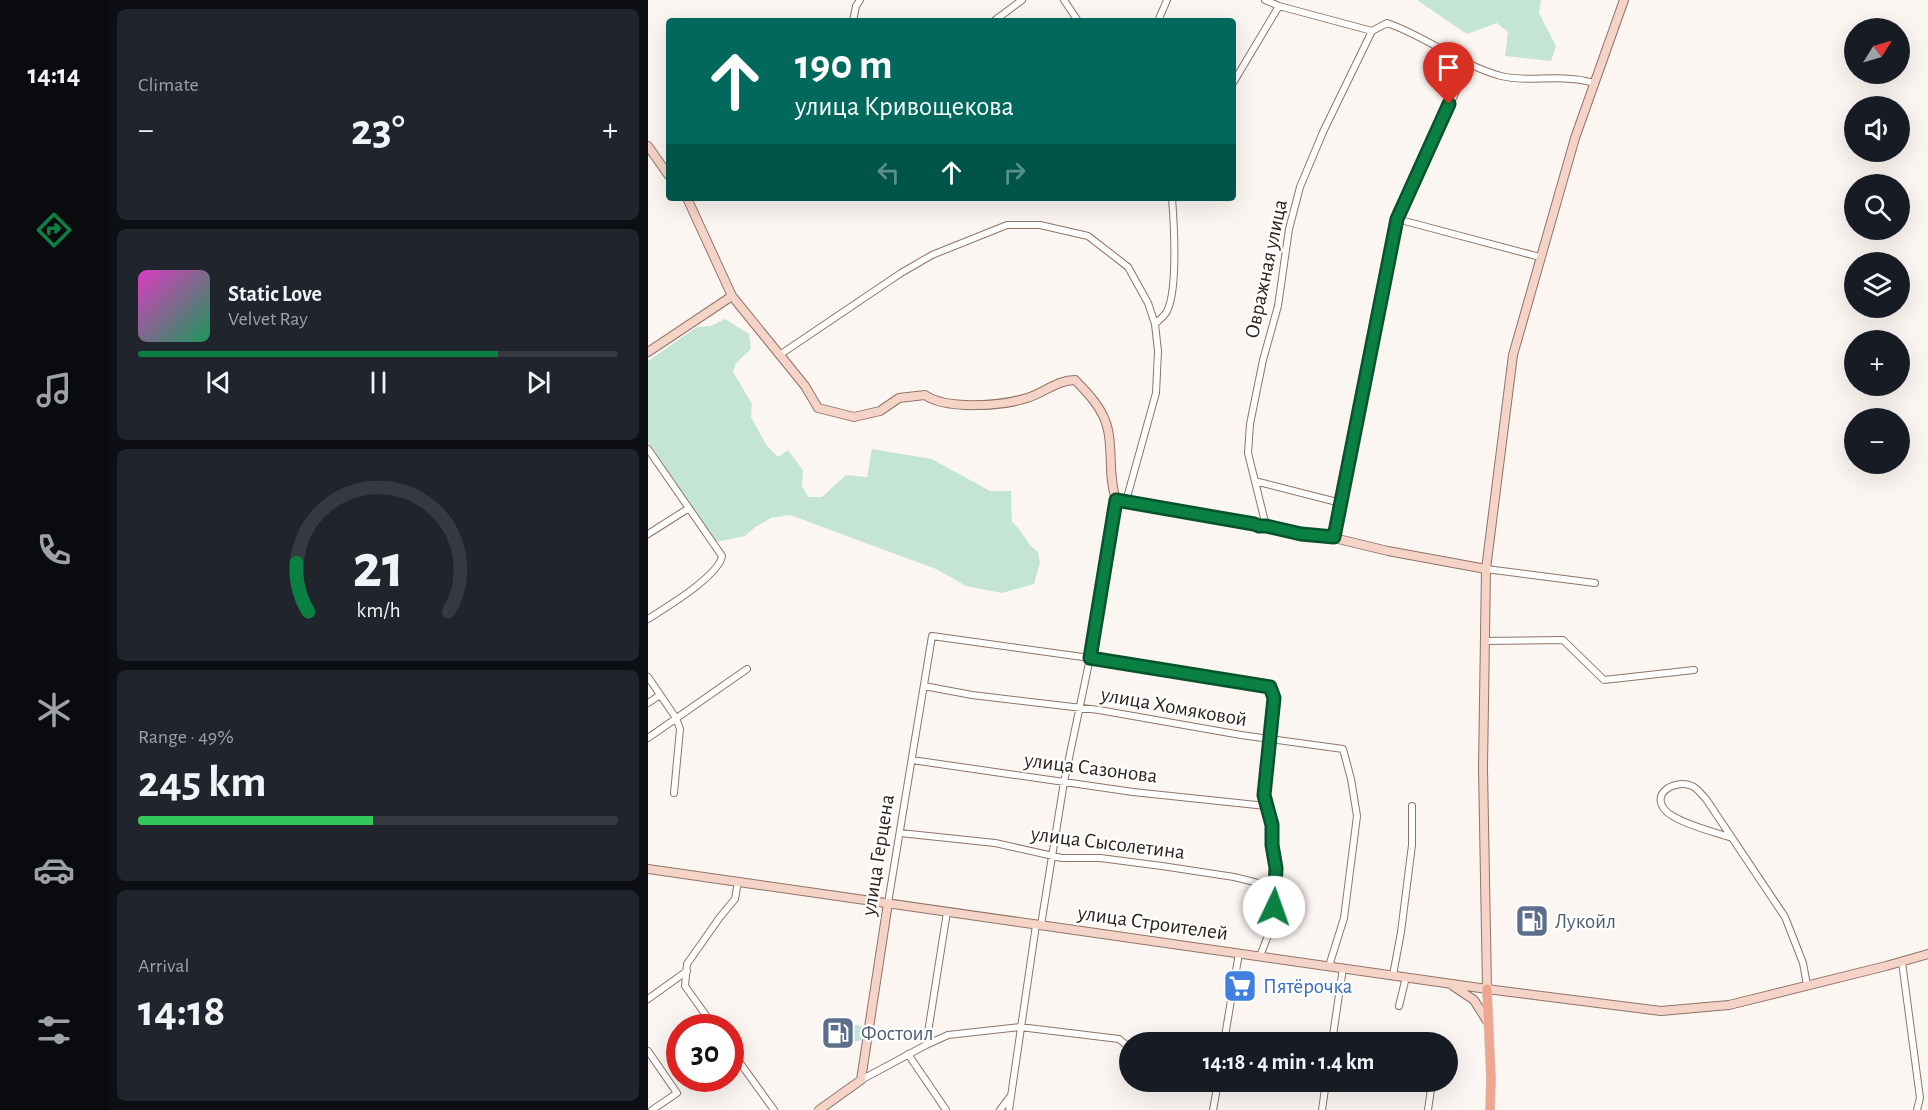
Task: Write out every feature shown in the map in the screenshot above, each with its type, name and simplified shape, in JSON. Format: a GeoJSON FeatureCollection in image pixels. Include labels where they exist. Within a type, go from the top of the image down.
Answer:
{"type":"FeatureCollection","features":[{"type":"Feature","properties":{"kind":"main road"},"geometry":{"type":"LineString","coordinates":[[1490,1110],[1483,768],[1486,569],[1513,355],[1575,138],[1624,0]]}},
{"type":"Feature","properties":{"kind":"main road"},"geometry":{"type":"LineString","coordinates":[[648,146],[666,172]]}},
{"type":"Feature","properties":{"kind":"main road"},"geometry":{"type":"LineString","coordinates":[[688,201],[732,296],[781,354],[818,408],[854,417],[880,411],[899,398],[925,395],[934,402],[986,406],[1027,398],[1064,380],[1075,380],[1092,397],[1108,429],[1111,484],[1116,500],[1289,532],[1334,537],[1388,551],[1486,569]]}},
{"type":"Feature","properties":{"kind":"main road"},"geometry":{"type":"LineString","coordinates":[[648,352],[732,296]]}},
{"type":"Feature","properties":{"kind":"main road","name":"улица Строителей"},"geometry":{"type":"LineString","coordinates":[[648,870],[1487,989],[1661,1011],[1729,1005],[1928,954]]}},
{"type":"Feature","properties":{"kind":"main road","name":"улица Герцена"},"geometry":{"type":"LineString","coordinates":[[861,1080],[888,903]]}},
{"type":"Feature","properties":{"kind":"main road"},"geometry":{"type":"LineString","coordinates":[[1444,983],[1459,988],[1474,999],[1488,1023]]}},
{"type":"Feature","properties":{"kind":"main road"},"geometry":{"type":"LineString","coordinates":[[819,1110],[861,1080]]}},
{"type":"Feature","properties":{"kind":"street"},"geometry":{"type":"LineString","coordinates":[[998,18],[1022,0]]}},
{"type":"Feature","properties":{"kind":"street"},"geometry":{"type":"LineString","coordinates":[[1064,0],[1076,18]]}},
{"type":"Feature","properties":{"kind":"street"},"geometry":{"type":"LineString","coordinates":[[1159,18],[1167,0]]}},
{"type":"Feature","properties":{"kind":"street"},"geometry":{"type":"LineString","coordinates":[[1265,0],[1279,6],[1372,31],[1387,23],[1406,29],[1437,48],[1503,76],[1538,80],[1570,78],[1594,83]]}},
{"type":"Feature","properties":{"kind":"street"},"geometry":{"type":"LineString","coordinates":[[853,18],[856,2]]}},
{"type":"Feature","properties":{"kind":"street"},"geometry":{"type":"LineString","coordinates":[[1236,78],[1279,6]]}},
{"type":"Feature","properties":{"kind":"street","name":"Овражная улица"},"geometry":{"type":"LineString","coordinates":[[1266,526],[1248,453],[1250,424],[1263,360],[1278,306],[1289,229],[1300,187],[1372,31]]}},
{"type":"Feature","properties":{"kind":"street"},"geometry":{"type":"LineString","coordinates":[[1334,537],[1397,219],[1468,63]]}},
{"type":"Feature","properties":{"kind":"street"},"geometry":{"type":"LineString","coordinates":[[1155,324],[1167,312],[1170,302],[1173,271],[1172,201]]}},
{"type":"Feature","properties":{"kind":"street"},"geometry":{"type":"LineString","coordinates":[[1397,219],[1540,257]]}},
{"type":"Feature","properties":{"kind":"street"},"geometry":{"type":"LineString","coordinates":[[781,354],[901,273],[932,255],[1006,225],[1040,225],[1088,236],[1128,267],[1148,303],[1155,324],[1158,351],[1156,393],[1126,501]]}},
{"type":"Feature","properties":{"kind":"street"},"geometry":{"type":"LineString","coordinates":[[648,448],[651,459],[722,556],[721,563],[706,577],[681,598],[648,619]]}},
{"type":"Feature","properties":{"kind":"street"},"geometry":{"type":"LineString","coordinates":[[1256,481],[1341,503]]}},
{"type":"Feature","properties":{"kind":"street"},"geometry":{"type":"LineString","coordinates":[[1009,1110],[1020,1027],[1053,856],[1064,782],[1090,658],[1116,500]]}},
{"type":"Feature","properties":{"kind":"street"},"geometry":{"type":"LineString","coordinates":[[648,534],[689,508]]}},
{"type":"Feature","properties":{"kind":"street"},"geometry":{"type":"LineString","coordinates":[[1486,569],[1595,584]]}},
{"type":"Feature","properties":{"kind":"street","name":"улица Герцена"},"geometry":{"type":"LineString","coordinates":[[888,903],[932,636],[1090,658]]}},
{"type":"Feature","properties":{"kind":"street"},"geometry":{"type":"LineString","coordinates":[[1484,641],[1563,640],[1604,680],[1694,670]]}},
{"type":"Feature","properties":{"kind":"street"},"geometry":{"type":"LineString","coordinates":[[1090,658],[1270,687],[1274,698],[1264,795],[1272,825],[1272,845],[1276,868],[1274,907],[1269,933],[1260,956]]}},
{"type":"Feature","properties":{"kind":"street"},"geometry":{"type":"LineString","coordinates":[[648,738],[747,669]]}},
{"type":"Feature","properties":{"kind":"street"},"geometry":{"type":"LineString","coordinates":[[648,677],[676,718],[680,729],[674,792]]}},
{"type":"Feature","properties":{"kind":"street","name":"улица Хомяковой"},"geometry":{"type":"LineString","coordinates":[[924,686],[1343,749],[1357,816],[1344,918],[1329,966]]}},
{"type":"Feature","properties":{"kind":"street"},"geometry":{"type":"LineString","coordinates":[[648,703],[660,695]]}},
{"type":"Feature","properties":{"kind":"street","name":"улица Сазонова"},"geometry":{"type":"LineString","coordinates":[[912,760],[1132,792],[1266,806]]}},
{"type":"Feature","properties":{"kind":"street"},"geometry":{"type":"LineString","coordinates":[[1730,837],[1688,823],[1665,811],[1660,794],[1665,789],[1680,784],[1692,786],[1706,799],[1785,917],[1803,963],[1807,985]]}},
{"type":"Feature","properties":{"kind":"street"},"geometry":{"type":"LineString","coordinates":[[1393,975],[1412,845],[1412,806]]}},
{"type":"Feature","properties":{"kind":"street","name":"улица Сысолетина"},"geometry":{"type":"LineString","coordinates":[[900,833],[995,843],[1062,858],[1100,858],[1162,866],[1234,877],[1275,887]]}},
{"type":"Feature","properties":{"kind":"street"},"geometry":{"type":"LineString","coordinates":[[705,1014],[685,986],[687,964],[720,916],[735,899],[738,882]]}},
{"type":"Feature","properties":{"kind":"street"},"geometry":{"type":"LineString","coordinates":[[926,1045],[947,912]]}},
{"type":"Feature","properties":{"kind":"street"},"geometry":{"type":"LineString","coordinates":[[1226,1032],[1239,953]]}},
{"type":"Feature","properties":{"kind":"street"},"geometry":{"type":"LineString","coordinates":[[1902,962],[1920,1098],[1917,1110]]}},
{"type":"Feature","properties":{"kind":"street"},"geometry":{"type":"LineString","coordinates":[[1333,1032],[1343,968]]}},
{"type":"Feature","properties":{"kind":"street"},"geometry":{"type":"LineString","coordinates":[[648,999],[687,971]]}},
{"type":"Feature","properties":{"kind":"street"},"geometry":{"type":"LineString","coordinates":[[1399,1006],[1406,977]]}},
{"type":"Feature","properties":{"kind":"street"},"geometry":{"type":"LineString","coordinates":[[861,1080],[948,1035],[1020,1027],[1119,1039]]}},
{"type":"Feature","properties":{"kind":"street"},"geometry":{"type":"LineString","coordinates":[[648,1052],[677,1093],[652,1110]]}},
{"type":"Feature","properties":{"kind":"street"},"geometry":{"type":"LineString","coordinates":[[908,1054],[946,1110]]}},
{"type":"Feature","properties":{"kind":"street"},"geometry":{"type":"LineString","coordinates":[[744,1068],[774,1110]]}},
{"type":"Feature","properties":{"kind":"street"},"geometry":{"type":"LineString","coordinates":[[1213,1110],[1216,1092]]}},
{"type":"Feature","properties":{"kind":"street"},"geometry":{"type":"LineString","coordinates":[[1322,1110],[1325,1092]]}},
{"type":"Feature","properties":{"kind":"street"},"geometry":{"type":"LineString","coordinates":[[1428,1110],[1431,1092]]}},
{"type":"Feature","properties":{"kind":"street"},"geometry":{"type":"LineString","coordinates":[[1000,1110],[1011,1096]]}},
{"type":"Feature","properties":{"kind":"green space"},"geometry":{"type":"Polygon","coordinates":[[[1417,0],[1541,0],[1539,13],[1556,46],[1551,61],[1505,56],[1508,32],[1497,23],[1467,34],[1417,0]]]}},
{"type":"Feature","properties":{"kind":"green space"},"geometry":{"type":"Polygon","coordinates":[[[725,319],[749,334],[751,349],[736,363],[733,372],[752,404],[751,417],[767,446],[778,457],[788,450],[803,470],[802,486],[808,497],[822,497],[846,475],[867,477],[872,449],[932,459],[990,491],[1011,491],[1012,522],[1038,552],[1040,563],[1034,584],[1002,593],[966,586],[936,569],[790,515],[771,518],[745,536],[716,542],[648,442],[648,361],[697,327],[711,326],[725,319]]]}},
{"type":"Feature","properties":{"kind":"green space"},"geometry":{"type":"Polygon","coordinates":[[[854,1025],[860,1025],[865,1033],[863,1039],[854,1041],[849,1036],[849,1030],[854,1025]]]}},
{"type":"Feature","properties":{"kind":"place","name":"Лукойл"},"geometry":{"type":"Point","coordinates":[1532,921]}},
{"type":"Feature","properties":{"kind":"place","name":"Пятёрочка"},"geometry":{"type":"Point","coordinates":[1240,986]}},
{"type":"Feature","properties":{"kind":"place","name":"Фостоил"},"geometry":{"type":"Point","coordinates":[838,1033]}},
{"type":"Feature","properties":{"kind":"route"},"geometry":{"type":"LineString","coordinates":[[1274,907],[1276,868],[1272,845],[1272,825],[1264,795],[1274,698],[1270,687],[1090,658],[1116,500],[1301,534],[1334,537],[1397,219],[1449,104]]}}]}
